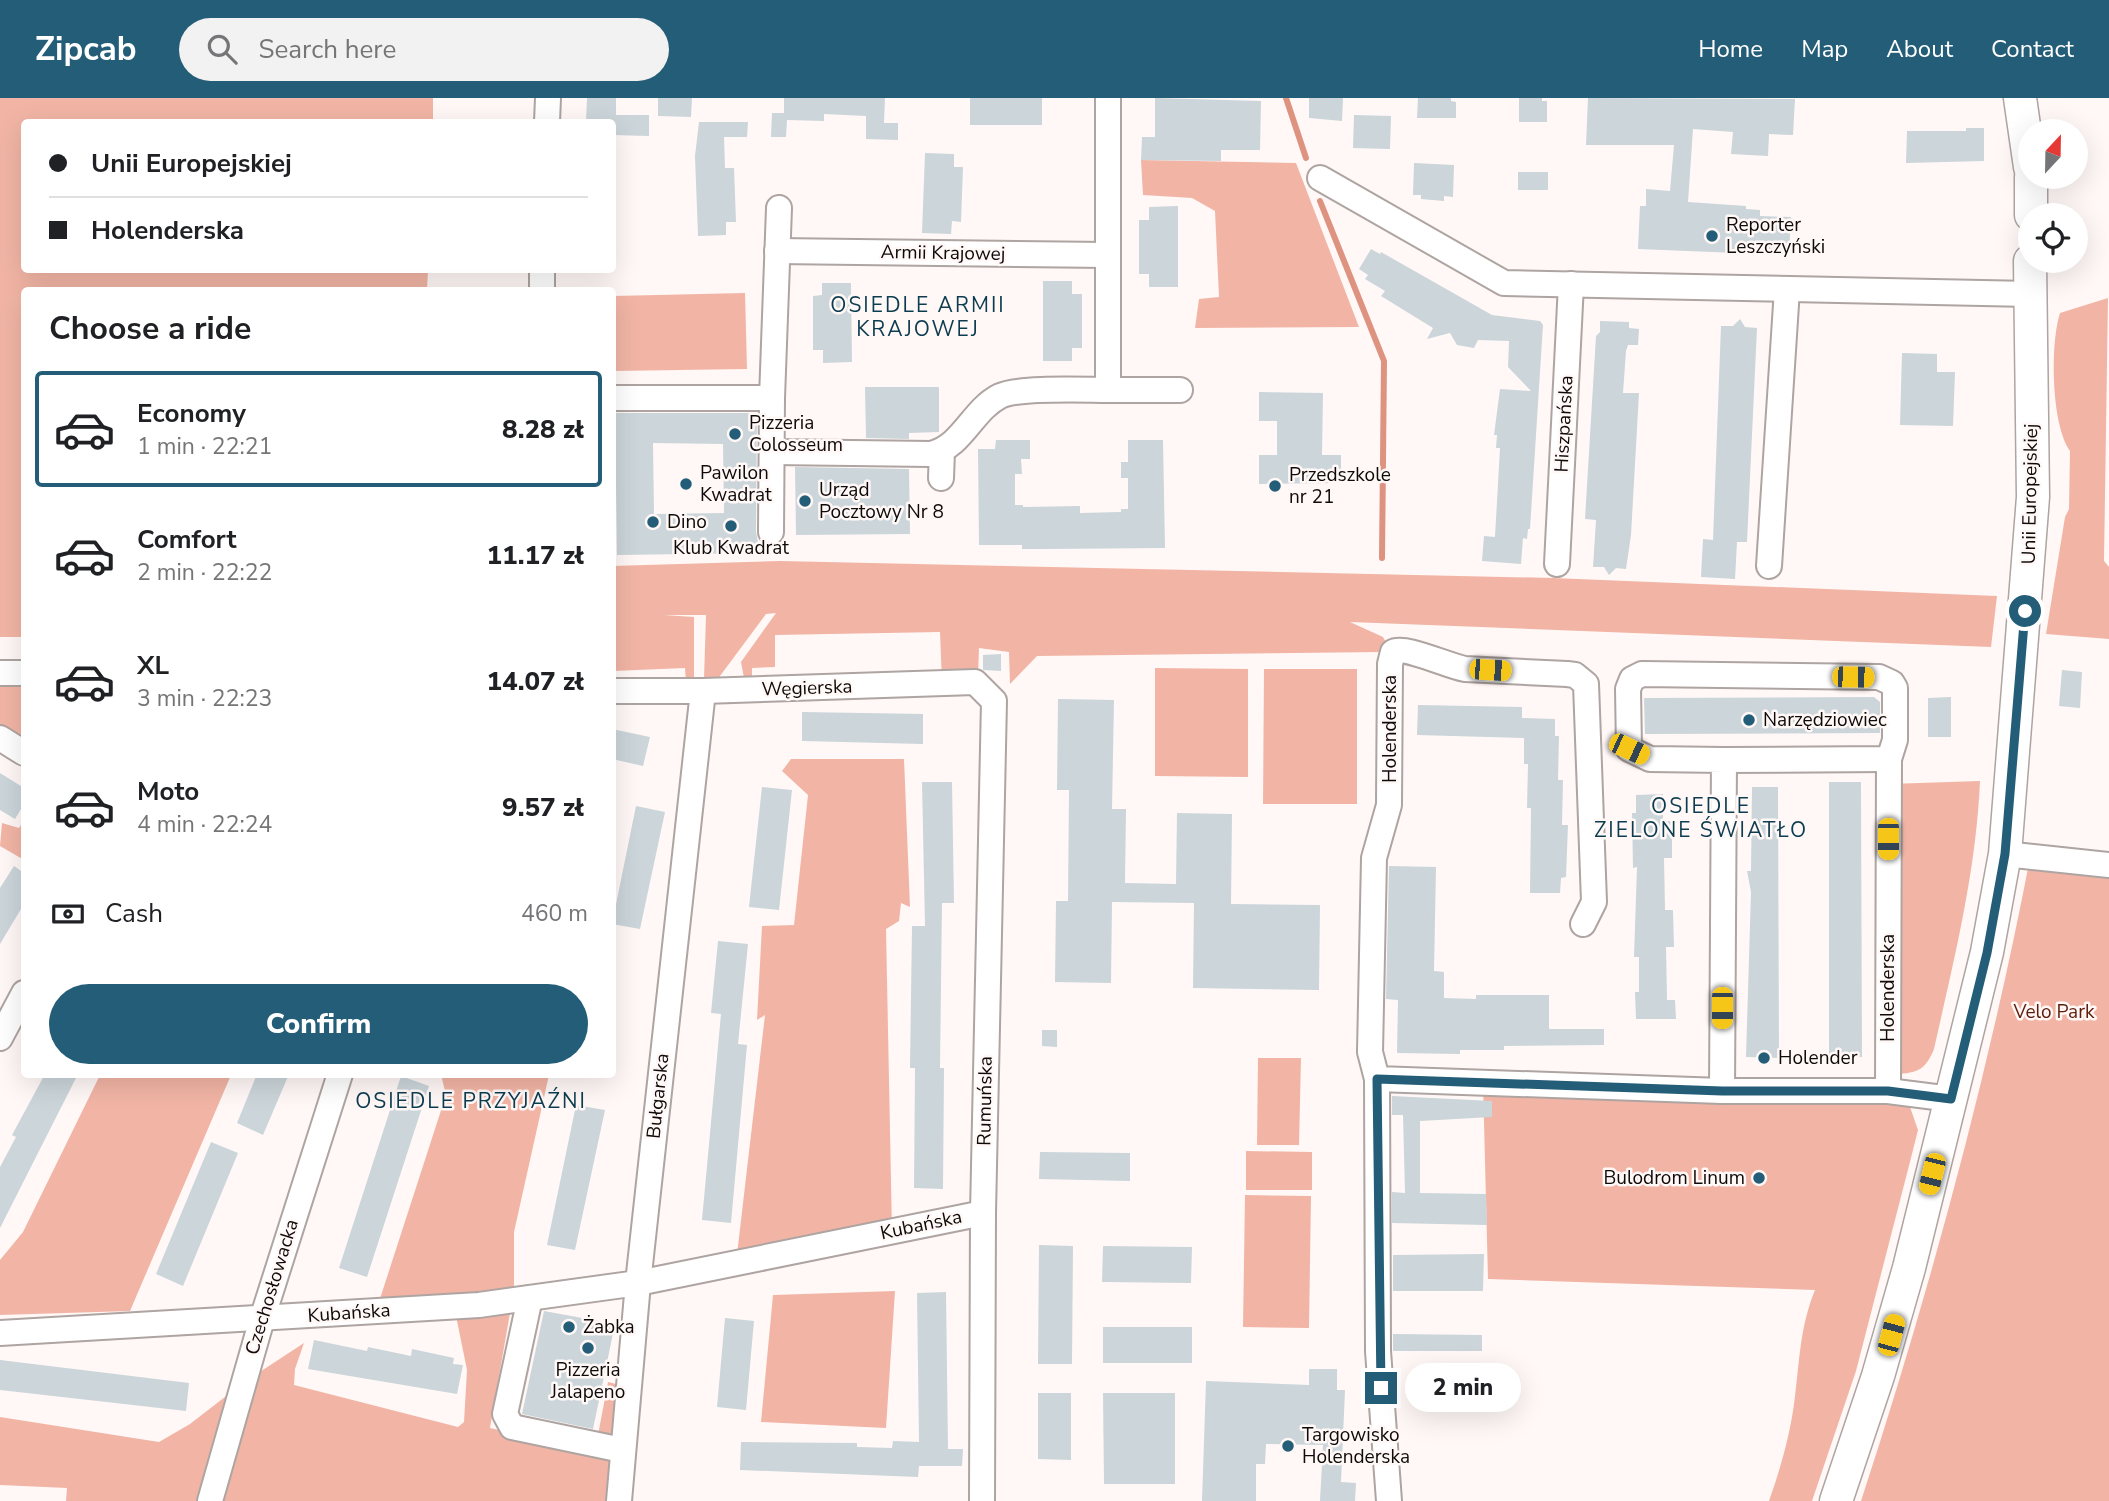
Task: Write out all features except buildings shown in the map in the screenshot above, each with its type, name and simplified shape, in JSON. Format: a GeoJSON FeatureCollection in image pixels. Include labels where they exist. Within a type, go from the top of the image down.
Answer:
{"type":"FeatureCollection","features":[{"type":"Feature","properties":{"kind":"main road"},"geometry":{"type":"LineString","coordinates":[[2020,98],[2023,119]]}},
{"type":"Feature","properties":{"kind":"main road"},"geometry":{"type":"LineString","coordinates":[[2040,119],[2043,98]]}},
{"type":"Feature","properties":{"kind":"main road","name":"Unii Europejskiej"},"geometry":{"type":"LineString","coordinates":[[1836,1501],[1891,1335],[1987,953],[2005,854],[2033,497],[2030,273]]}},
{"type":"Feature","properties":{"kind":"street"},"geometry":{"type":"LineString","coordinates":[[547,119],[548,98]]}},
{"type":"Feature","properties":{"kind":"street"},"geometry":{"type":"LineString","coordinates":[[1108,98],[1108,390]]}},
{"type":"Feature","properties":{"kind":"street"},"geometry":{"type":"LineString","coordinates":[[1320,178],[1504,283],[2030,294]]}},
{"type":"Feature","properties":{"kind":"street"},"geometry":{"type":"LineString","coordinates":[[771,533],[772,398],[779,208]]}},
{"type":"Feature","properties":{"kind":"street","name":"Armii Krajowej"},"geometry":{"type":"LineString","coordinates":[[777,251],[1108,255]]}},
{"type":"Feature","properties":{"kind":"street","name":"Hiszpańska"},"geometry":{"type":"LineString","coordinates":[[1557,564],[1571,284]]}},
{"type":"Feature","properties":{"kind":"street"},"geometry":{"type":"LineString","coordinates":[[1769,566],[1787,289]]}},
{"type":"Feature","properties":{"kind":"street"},"geometry":{"type":"LineString","coordinates":[[772,452],[931,454],[952,445],[989,405],[1009,393],[1180,390]]}},
{"type":"Feature","properties":{"kind":"street"},"geometry":{"type":"LineString","coordinates":[[616,398],[772,398]]}},
{"type":"Feature","properties":{"kind":"street"},"geometry":{"type":"LineString","coordinates":[[942,451],[942,478]]}},
{"type":"Feature","properties":{"kind":"street","name":"Holenderska"},"geometry":{"type":"LineString","coordinates":[[1388,1501],[1378,1351],[1377,1079],[1370,1052],[1374,858],[1389,805],[1390,664],[1393,652],[1405,649],[1448,666],[1575,675],[1586,684],[1594,902],[1583,924]]}},
{"type":"Feature","properties":{"kind":"street"},"geometry":{"type":"LineString","coordinates":[[0,673],[21,673]]}},
{"type":"Feature","properties":{"kind":"street","name":"Holenderska"},"geometry":{"type":"LineString","coordinates":[[1888,1091],[1889,759],[1895,740],[1896,696],[1892,683],[1886,679],[1642,674],[1632,679],[1629,689],[1629,749],[1650,759],[1889,759]]}},
{"type":"Feature","properties":{"kind":"street","name":"Węgierska"},"geometry":{"type":"LineString","coordinates":[[616,691],[703,691],[975,682],[994,701]]}},
{"type":"Feature","properties":{"kind":"street","name":"Bułgarska"},"geometry":{"type":"LineString","coordinates":[[619,1501],[638,1283],[703,691]]}},
{"type":"Feature","properties":{"kind":"street","name":"Rumuńska"},"geometry":{"type":"LineString","coordinates":[[982,1501],[983,1213],[994,701]]}},
{"type":"Feature","properties":{"kind":"street"},"geometry":{"type":"LineString","coordinates":[[0,738],[21,751]]}},
{"type":"Feature","properties":{"kind":"street"},"geometry":{"type":"LineString","coordinates":[[1722,1091],[1724,760]]}},
{"type":"Feature","properties":{"kind":"street"},"geometry":{"type":"LineString","coordinates":[[2005,854],[2109,865]]}},
{"type":"Feature","properties":{"kind":"street"},"geometry":{"type":"LineString","coordinates":[[0,1038],[21,999]]}},
{"type":"Feature","properties":{"kind":"street","name":"Czechosłowacka"},"geometry":{"type":"LineString","coordinates":[[209,1501],[262,1319],[339,1078]]}},
{"type":"Feature","properties":{"kind":"street"},"geometry":{"type":"LineString","coordinates":[[1377,1079],[1722,1091],[1888,1091],[1951,1099]]}},
{"type":"Feature","properties":{"kind":"street","name":"Kubańska"},"geometry":{"type":"LineString","coordinates":[[0,1333],[262,1319],[530,1298],[638,1283],[983,1213]]}},
{"type":"Feature","properties":{"kind":"street"},"geometry":{"type":"LineString","coordinates":[[530,1298],[505,1413],[506,1421],[512,1427],[622,1450]]}},
{"type":"Feature","properties":{"kind":"green space"},"geometry":{"type":"Polygon","coordinates":[[[0,98],[433,98],[433,119],[21,119],[21,273],[428,273],[427,287],[21,287],[21,637],[0,637],[0,98]]]}},
{"type":"Feature","properties":{"kind":"green space"},"geometry":{"type":"Polygon","coordinates":[[[1141,160],[1296,163],[1359,327],[1195,328],[1199,299],[1219,297],[1215,211],[1192,198],[1143,195],[1141,160]]]}},
{"type":"Feature","properties":{"kind":"green space"},"geometry":{"type":"Polygon","coordinates":[[[745,293],[747,369],[616,371],[616,296],[745,293]]]}},
{"type":"Feature","properties":{"kind":"green space"},"geometry":{"type":"Polygon","coordinates":[[[2108,298],[2104,561],[2109,567],[2109,639],[2046,634],[2065,517],[2069,509],[2070,451],[2059,422],[2054,384],[2057,327],[2060,313],[2108,298]]]}},
{"type":"Feature","properties":{"kind":"green space"},"geometry":{"type":"Polygon","coordinates":[[[780,561],[1553,578],[1997,596],[1991,647],[1350,622],[1383,637],[1388,646],[1383,652],[1037,656],[1010,684],[1009,652],[979,648],[978,676],[942,683],[940,632],[775,635],[775,667],[752,668],[752,681],[744,678],[741,662],[776,613],[766,614],[717,680],[704,679],[706,615],[664,615],[694,617],[694,682],[686,683],[685,668],[616,671],[616,566],[780,561]]]}},
{"type":"Feature","properties":{"kind":"green space"},"geometry":{"type":"Polygon","coordinates":[[[1155,668],[1248,669],[1248,777],[1155,776],[1155,668]]]}},
{"type":"Feature","properties":{"kind":"green space"},"geometry":{"type":"Polygon","coordinates":[[[1264,669],[1357,669],[1357,804],[1263,804],[1264,669]]]}},
{"type":"Feature","properties":{"kind":"green space"},"geometry":{"type":"Polygon","coordinates":[[[0,673],[21,673],[21,751],[0,738],[0,673]]]}},
{"type":"Feature","properties":{"kind":"green space"},"geometry":{"type":"Polygon","coordinates":[[[791,759],[904,759],[910,907],[901,903],[899,921],[886,929],[892,1231],[736,1263],[765,1015],[757,1020],[762,926],[794,925],[808,795],[782,771],[791,759]]]}},
{"type":"Feature","properties":{"kind":"green space"},"geometry":{"type":"Polygon","coordinates":[[[1980,781],[1969,883],[1934,1049],[1922,1068],[1900,1074],[1889,784],[1980,781]]]}},
{"type":"Feature","properties":{"kind":"green space"},"geometry":{"type":"Polygon","coordinates":[[[2,823],[19,828],[21,825],[21,858],[0,846],[2,823]]]}},
{"type":"Feature","properties":{"kind":"green space","name":"Velo Park"},"geometry":{"type":"Polygon","coordinates":[[[2030,858],[2109,865],[2109,1501],[1861,1501],[1911,1342],[1956,1182],[1996,1021],[2030,858]]]}},
{"type":"Feature","properties":{"kind":"green space"},"geometry":{"type":"Polygon","coordinates":[[[1258,1058],[1301,1058],[1299,1145],[1257,1145],[1258,1058]]]}},
{"type":"Feature","properties":{"kind":"green space"},"geometry":{"type":"Polygon","coordinates":[[[99,1078],[230,1078],[130,1311],[0,1315],[0,1260],[23,1232],[99,1078]]]}},
{"type":"Feature","properties":{"kind":"green space"},"geometry":{"type":"Polygon","coordinates":[[[442,1078],[548,1078],[514,1232],[514,1290],[490,1428],[611,1455],[610,1501],[66,1501],[67,1488],[0,1485],[0,1417],[159,1442],[190,1424],[243,1383],[304,1343],[295,1369],[294,1385],[458,1427],[464,1422],[467,1370],[454,1306],[376,1311],[446,1095],[442,1078]]]}},
{"type":"Feature","properties":{"kind":"green space"},"geometry":{"type":"Polygon","coordinates":[[[1483,1083],[1913,1093],[1910,1107],[1918,1130],[1856,1371],[1812,1501],[1769,1501],[1788,1436],[1803,1330],[1815,1290],[1488,1279],[1483,1083]]]}},
{"type":"Feature","properties":{"kind":"green space"},"geometry":{"type":"Polygon","coordinates":[[[1246,1151],[1312,1152],[1312,1190],[1246,1190],[1246,1151]]]}},
{"type":"Feature","properties":{"kind":"green space"},"geometry":{"type":"Polygon","coordinates":[[[1245,1195],[1311,1196],[1309,1328],[1243,1327],[1245,1195]]]}},
{"type":"Feature","properties":{"kind":"green space"},"geometry":{"type":"Polygon","coordinates":[[[895,1291],[886,1428],[761,1422],[773,1295],[895,1291]]]}},
{"type":"Feature","properties":{"kind":"green space"},"geometry":{"type":"Polygon","coordinates":[[[608,1382],[616,1384],[612,1434],[598,1435],[608,1382]]]}},
{"type":"Feature","properties":{"kind":"waterway"},"geometry":{"type":"LineString","coordinates":[[1286,98],[1306,158]]}},
{"type":"Feature","properties":{"kind":"waterway"},"geometry":{"type":"LineString","coordinates":[[1320,201],[1384,361],[1382,558]]}},
{"type":"Feature","properties":{"kind":"place","name":"Reporter Leszczyński"},"geometry":{"type":"Point","coordinates":[1712,236]}},
{"type":"Feature","properties":{"kind":"place","name":"Pizzeria Colosseum"},"geometry":{"type":"Point","coordinates":[735,434]}},
{"type":"Feature","properties":{"kind":"place","name":"Pawilon Kwadrat"},"geometry":{"type":"Point","coordinates":[686,484]}},
{"type":"Feature","properties":{"kind":"place","name":"Przedszkole nr 21"},"geometry":{"type":"Point","coordinates":[1275,486]}},
{"type":"Feature","properties":{"kind":"place","name":"Urząd Pocztowy Nr 8"},"geometry":{"type":"Point","coordinates":[805,501]}},
{"type":"Feature","properties":{"kind":"place","name":"Dino"},"geometry":{"type":"Point","coordinates":[653,522]}},
{"type":"Feature","properties":{"kind":"place","name":"Klub Kwadrat"},"geometry":{"type":"Point","coordinates":[731,526]}},
{"type":"Feature","properties":{"kind":"place","name":"Narzędziowiec"},"geometry":{"type":"Point","coordinates":[1749,720]}},
{"type":"Feature","properties":{"kind":"place","name":"Holender"},"geometry":{"type":"Point","coordinates":[1764,1058]}},
{"type":"Feature","properties":{"kind":"place","name":"Bulodrom Linum"},"geometry":{"type":"Point","coordinates":[1759,1178]}},
{"type":"Feature","properties":{"kind":"place","name":"Żabka"},"geometry":{"type":"Point","coordinates":[569,1327]}},
{"type":"Feature","properties":{"kind":"place","name":"Pizzeria Jalapeno"},"geometry":{"type":"Point","coordinates":[588,1348]}},
{"type":"Feature","properties":{"kind":"place","name":"Targowisko Holenderska"},"geometry":{"type":"Point","coordinates":[1288,1446]}},
{"type":"Feature","properties":{"kind":"district","name":"OSIEDLE ARMII KRAJOWEJ"},"geometry":{"type":"Point","coordinates":[918,317]}},
{"type":"Feature","properties":{"kind":"district","name":"OSIEDLE ZIELONE ŚWIATŁO"},"geometry":{"type":"Point","coordinates":[1701,818]}},
{"type":"Feature","properties":{"kind":"district","name":"OSIEDLE PRZYJAŹNI"},"geometry":{"type":"Point","coordinates":[471,1101]}},
{"type":"Feature","properties":{"kind":"route"},"geometry":{"type":"LineString","coordinates":[[1381,1388],[1377,1297],[1377,1079],[1722,1091],[1888,1091],[1951,1099],[1987,953],[2005,854],[2025,611]]}}]}
